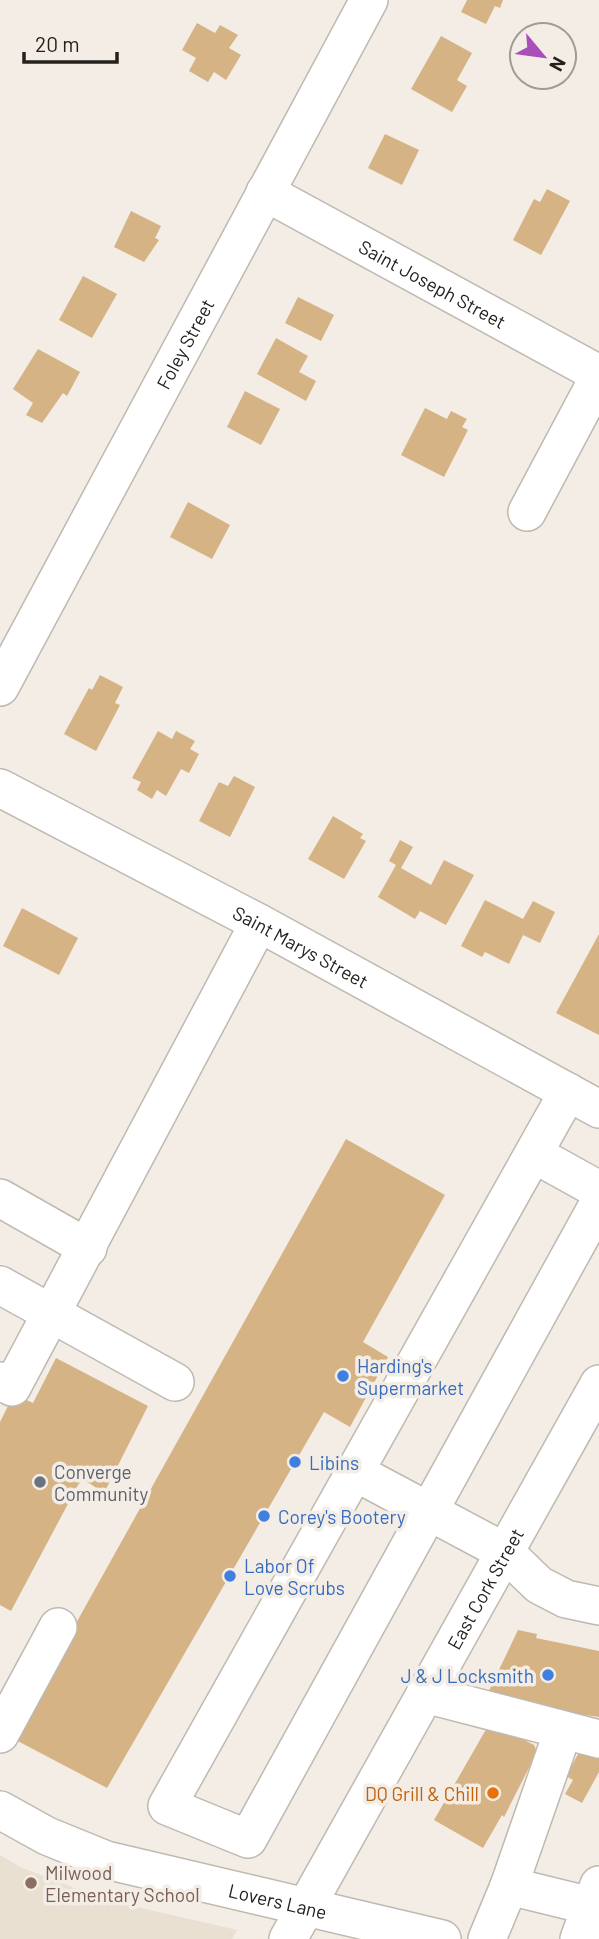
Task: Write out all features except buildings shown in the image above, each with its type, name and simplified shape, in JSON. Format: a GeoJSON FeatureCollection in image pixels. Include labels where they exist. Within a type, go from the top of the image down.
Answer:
{"type":"FeatureCollection","features":[{"type":"Feature","properties":{"kind":"street","name":"Foley Street"},"geometry":{"type":"LineString","coordinates":[[0,687],[369,0]]}},
{"type":"Feature","properties":{"kind":"street","name":"Saint Joseph Street"},"geometry":{"type":"LineString","coordinates":[[265,192],[599,376]]}},
{"type":"Feature","properties":{"kind":"street"},"geometry":{"type":"LineString","coordinates":[[527,512],[599,376]]}},
{"type":"Feature","properties":{"kind":"street","name":"Saint Marys Street"},"geometry":{"type":"LineString","coordinates":[[0,788],[259,923],[583,1100]]}},
{"type":"Feature","properties":{"kind":"street"},"geometry":{"type":"LineString","coordinates":[[0,1381],[12,1387],[259,923]]}},
{"type":"Feature","properties":{"kind":"street"},"geometry":{"type":"LineString","coordinates":[[583,1100],[534,1153],[167,1806],[248,1839],[599,1203]]}},
{"type":"Feature","properties":{"kind":"street"},"geometry":{"type":"LineString","coordinates":[[534,1153],[599,1189]]}},
{"type":"Feature","properties":{"kind":"street"},"geometry":{"type":"LineString","coordinates":[[0,1198],[88,1248]]}},
{"type":"Feature","properties":{"kind":"street"},"geometry":{"type":"LineString","coordinates":[[0,1285],[175,1382]]}},
{"type":"Feature","properties":{"kind":"street","name":"East Cork Street"},"geometry":{"type":"LineString","coordinates":[[296,1924],[505,1552],[594,1403]]}},
{"type":"Feature","properties":{"kind":"street"},"geometry":{"type":"LineString","coordinates":[[355,1472],[505,1552],[538,1585],[566,1600],[599,1606]]}},
{"type":"Feature","properties":{"kind":"street"},"geometry":{"type":"LineString","coordinates":[[0,1734],[58,1627]]}},
{"type":"Feature","properties":{"kind":"street"},"geometry":{"type":"LineString","coordinates":[[425,1695],[599,1739]]}},
{"type":"Feature","properties":{"kind":"street"},"geometry":{"type":"LineString","coordinates":[[487,1939],[509,1886],[564,1731]]}},
{"type":"Feature","properties":{"kind":"street","name":"Lovers Lane"},"geometry":{"type":"LineString","coordinates":[[0,1810],[47,1836],[106,1860],[296,1924],[442,1939]]}},
{"type":"Feature","properties":{"kind":"street"},"geometry":{"type":"LineString","coordinates":[[509,1886],[592,1910]]}},
{"type":"Feature","properties":{"kind":"shaded area","name":"Milwood Elementary School"},"geometry":{"type":"Polygon","coordinates":[[[0,1855],[20,1867],[103,1899],[237,1930],[232,1939],[0,1939],[0,1855]]]}},
{"type":"Feature","properties":{"kind":"place","name":"Harding's Supermarket"},"geometry":{"type":"Point","coordinates":[343,1376]}},
{"type":"Feature","properties":{"kind":"place","name":"Libins"},"geometry":{"type":"Point","coordinates":[295,1462]}},
{"type":"Feature","properties":{"kind":"place","name":"Converge Community"},"geometry":{"type":"Point","coordinates":[40,1482]}},
{"type":"Feature","properties":{"kind":"place","name":"Corey's Bootery"},"geometry":{"type":"Point","coordinates":[264,1516]}},
{"type":"Feature","properties":{"kind":"place","name":"Labor Of Love Scrubs"},"geometry":{"type":"Point","coordinates":[230,1576]}},
{"type":"Feature","properties":{"kind":"place","name":"J & J Locksmith"},"geometry":{"type":"Point","coordinates":[548,1675]}},
{"type":"Feature","properties":{"kind":"place","name":"DQ Grill & Chill"},"geometry":{"type":"Point","coordinates":[493,1793]}},
{"type":"Feature","properties":{"kind":"place","name":"Milwood Elementary School"},"geometry":{"type":"Point","coordinates":[31,1883]}}]}
